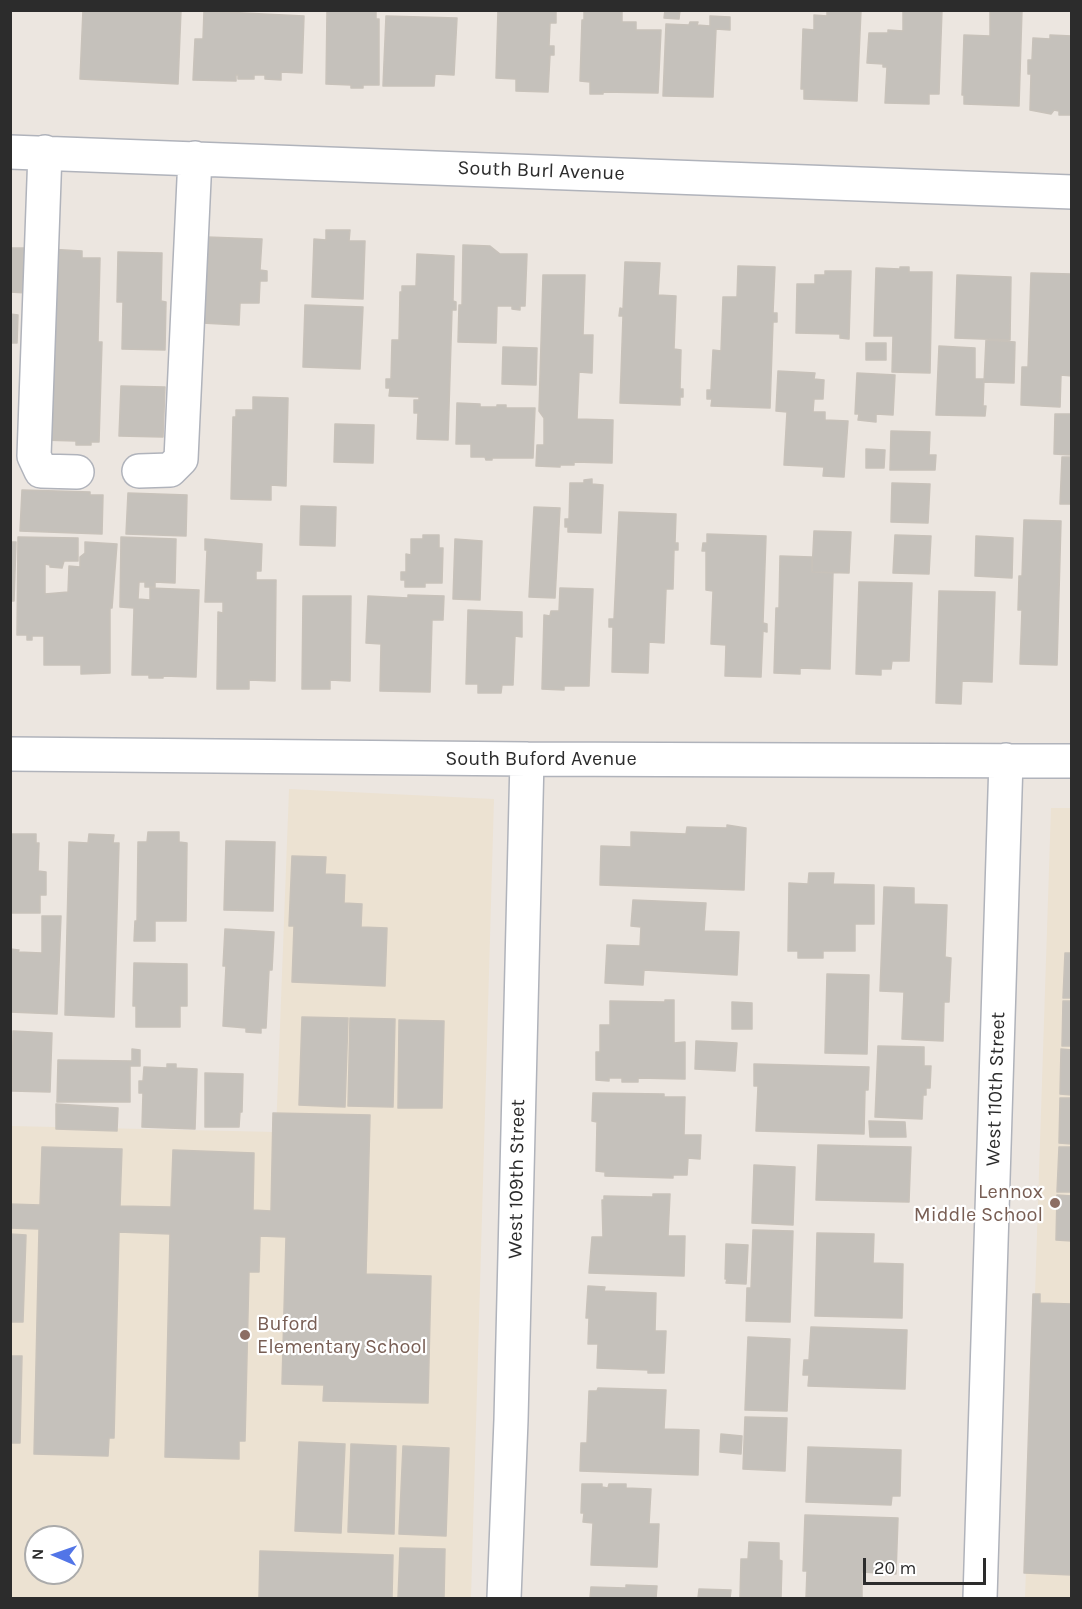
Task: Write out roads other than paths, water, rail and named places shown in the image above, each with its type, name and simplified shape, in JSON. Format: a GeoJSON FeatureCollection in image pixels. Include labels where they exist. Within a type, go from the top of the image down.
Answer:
{"type":"FeatureCollection","features":[{"type":"Feature","properties":{"kind":"street","name":"South Burl Avenue"},"geometry":{"type":"LineString","coordinates":[[10,152],[1071,192]]}},
{"type":"Feature","properties":{"kind":"street"},"geometry":{"type":"LineString","coordinates":[[45,152],[34,456],[41,471],[77,472]]}},
{"type":"Feature","properties":{"kind":"street"},"geometry":{"type":"LineString","coordinates":[[139,471],[170,470],[181,459],[195,158]]}},
{"type":"Feature","properties":{"kind":"street","name":"South Buford Avenue"},"geometry":{"type":"LineString","coordinates":[[10,754],[1071,761]]}},
{"type":"Feature","properties":{"kind":"street","name":"West 109th Street"},"geometry":{"type":"LineString","coordinates":[[504,1599],[511,1420],[527,759]]}},
{"type":"Feature","properties":{"kind":"street","name":"West 110th Street"},"geometry":{"type":"LineString","coordinates":[[980,1599],[1006,760]]}},
{"type":"Feature","properties":{"kind":"place","name":"Lennox Middle School"},"geometry":{"type":"Point","coordinates":[1055,1203]}},
{"type":"Feature","properties":{"kind":"place","name":"Buford Elementary School"},"geometry":{"type":"Point","coordinates":[245,1335]}}]}
